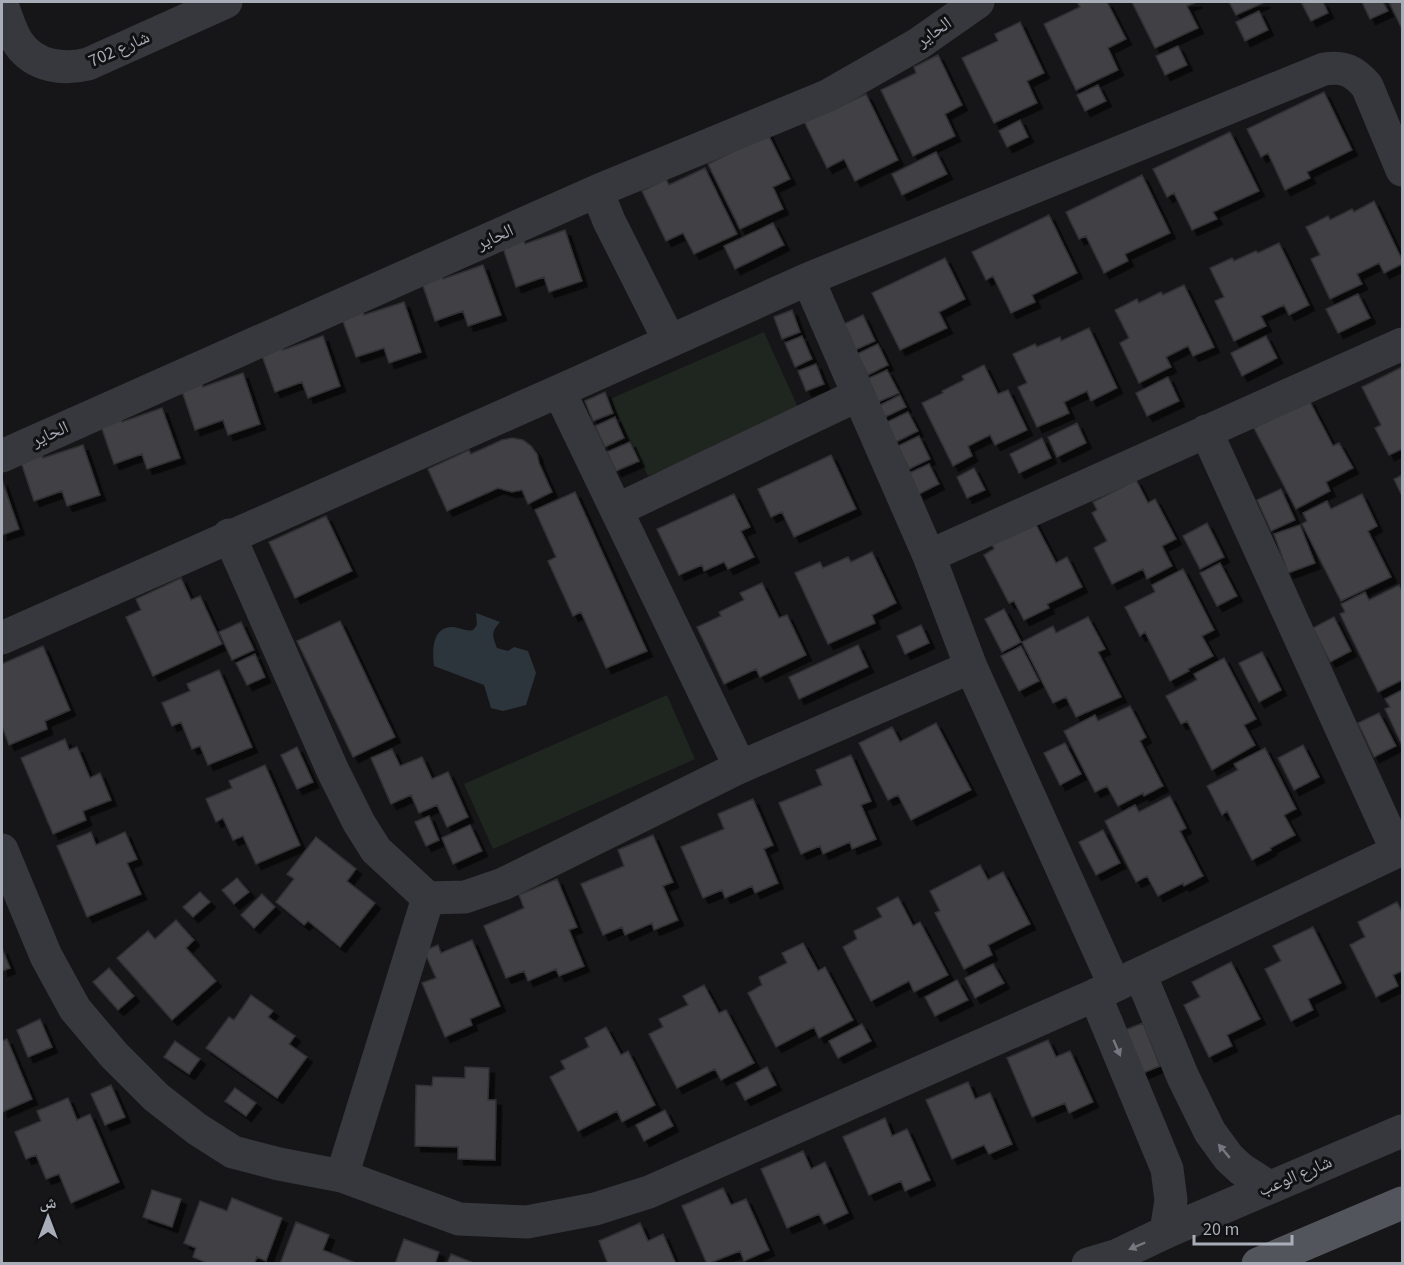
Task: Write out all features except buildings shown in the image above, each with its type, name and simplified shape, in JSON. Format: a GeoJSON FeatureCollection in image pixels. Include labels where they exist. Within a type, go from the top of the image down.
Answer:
{"type":"FeatureCollection","features":[{"type":"Feature","properties":{"kind":"main road"},"geometry":{"type":"LineString","coordinates":[[1258,1263],[1402,1203]]}},
{"type":"Feature","properties":{"kind":"street","name":"شارع 702"},"geometry":{"type":"LineString","coordinates":[[2,5],[19,44],[30,55],[50,65],[73,68],[88,64],[226,2]]}},
{"type":"Feature","properties":{"kind":"street","name":"الحاير"},"geometry":{"type":"LineString","coordinates":[[2,456],[597,191],[827,96],[918,44],[978,2]]}},
{"type":"Feature","properties":{"kind":"street"},"geometry":{"type":"LineString","coordinates":[[2,638],[808,279],[1324,69],[1346,68],[1358,75],[1367,86],[1402,170]]}},
{"type":"Feature","properties":{"kind":"street"},"geometry":{"type":"LineString","coordinates":[[597,191],[609,221],[669,340]]}},
{"type":"Feature","properties":{"kind":"street"},"geometry":{"type":"LineString","coordinates":[[808,279],[929,556],[970,667],[1116,984],[1167,1169],[1171,1200],[1166,1232]]}},
{"type":"Feature","properties":{"kind":"street"},"geometry":{"type":"LineString","coordinates":[[929,556],[1402,344]]}},
{"type":"Feature","properties":{"kind":"street"},"geometry":{"type":"LineString","coordinates":[[559,391],[741,767]]}},
{"type":"Feature","properties":{"kind":"street"},"geometry":{"type":"LineString","coordinates":[[617,510],[858,395]]}},
{"type":"Feature","properties":{"kind":"street"},"geometry":{"type":"LineString","coordinates":[[2,850],[46,956],[75,1009],[114,1055],[156,1097],[197,1129],[233,1152],[279,1164],[342,1176],[459,1219],[527,1222],[595,1209],[649,1192],[1116,984],[1400,850],[1206,431]]}},
{"type":"Feature","properties":{"kind":"street"},"geometry":{"type":"LineString","coordinates":[[229,535],[333,771],[359,823],[376,850],[428,898],[465,897],[503,884],[741,767],[970,667]]}},
{"type":"Feature","properties":{"kind":"street"},"geometry":{"type":"LineString","coordinates":[[342,1176],[428,898]]}},
{"type":"Feature","properties":{"kind":"street"},"geometry":{"type":"LineString","coordinates":[[1116,984],[1183,1077],[1210,1132],[1229,1158],[1241,1169],[1269,1187]]}},
{"type":"Feature","properties":{"kind":"street","name":"شارع الوعب"},"geometry":{"type":"LineString","coordinates":[[1088,1263],[1126,1251],[1402,1131]]}},
{"type":"Feature","properties":{"kind":"shaded area"},"geometry":{"type":"Polygon","coordinates":[[[764,332],[800,412],[648,476],[610,399],[764,332]]]}},
{"type":"Feature","properties":{"kind":"shaded area"},"geometry":{"type":"Polygon","coordinates":[[[476,613],[500,622],[493,634],[497,648],[508,651],[514,647],[528,651],[536,673],[526,705],[503,711],[491,708],[484,685],[434,666],[433,653],[437,635],[447,627],[473,630],[477,625],[476,613]]]}},
{"type":"Feature","properties":{"kind":"shaded area"},"geometry":{"type":"Polygon","coordinates":[[[667,695],[695,759],[493,849],[464,784],[667,695]]]}}]}
